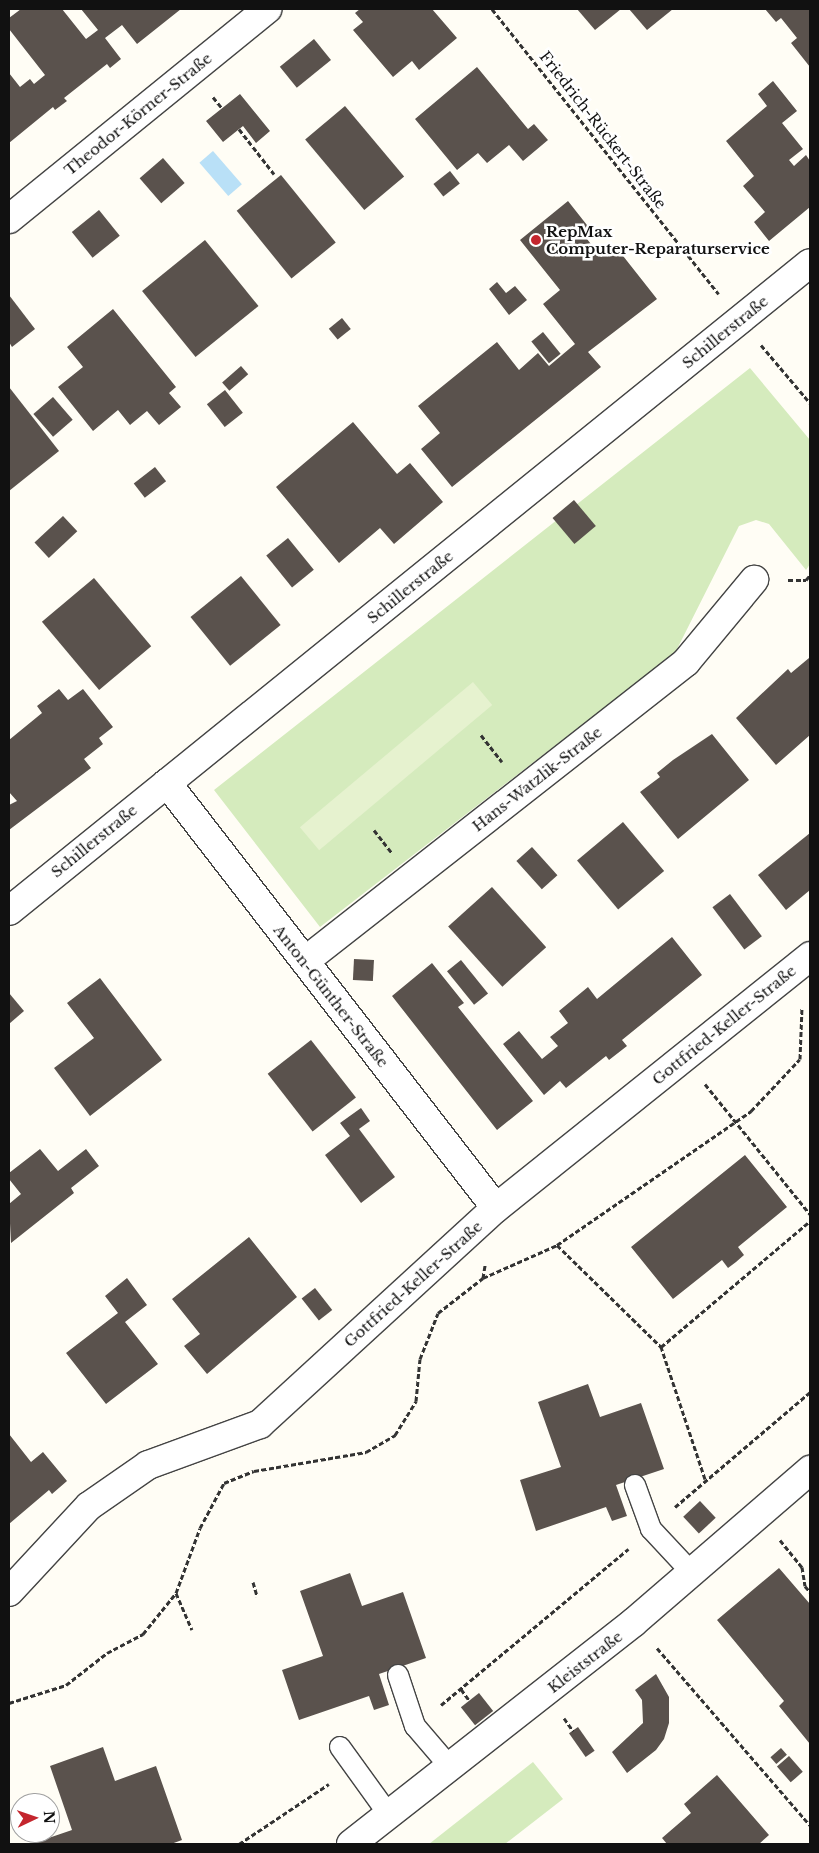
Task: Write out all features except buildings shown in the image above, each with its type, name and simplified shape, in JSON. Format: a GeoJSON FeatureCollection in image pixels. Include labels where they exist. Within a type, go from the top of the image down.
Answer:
{"type":"FeatureCollection","features":[{"type":"Feature","properties":{"kind":"street","name":"Theodor-Körner-Straße"},"geometry":{"type":"LineString","coordinates":[[9,219],[267,9]]}},
{"type":"Feature","properties":{"kind":"street","name":"Schillerstraße"},"geometry":{"type":"LineString","coordinates":[[9,911],[810,263]]}},
{"type":"Feature","properties":{"kind":"street","name":"Hans-Watzlik-Straße"},"geometry":{"type":"LineString","coordinates":[[305,961],[686,662],[754,580]]}},
{"type":"Feature","properties":{"kind":"street","name":"Anton-Günther-Straße"},"geometry":{"type":"LineString","coordinates":[[166,783],[496,1208]]}},
{"type":"Feature","properties":{"kind":"street","name":"Gottfried-Keller-Straße"},"geometry":{"type":"LineString","coordinates":[[9,1592],[89,1506],[141,1470],[260,1424],[496,1208],[807,958]]}},
{"type":"Feature","properties":{"kind":"street","name":"Kleiststraße"},"geometry":{"type":"LineString","coordinates":[[351,1844],[634,1622],[810,1470]]}},
{"type":"Feature","properties":{"kind":"lane"},"geometry":{"type":"LineString","coordinates":[[636,1485],[651,1529],[692,1573]]}},
{"type":"Feature","properties":{"kind":"lane"},"geometry":{"type":"LineString","coordinates":[[398,1675],[415,1726],[450,1767]]}},
{"type":"Feature","properties":{"kind":"lane"},"geometry":{"type":"LineString","coordinates":[[340,1747],[353,1768],[389,1815]]}},
{"type":"Feature","properties":{"kind":"path","name":"Friedrich-Rückert-Straße"},"geometry":{"type":"LineString","coordinates":[[492,9],[739,320],[810,403]]}},
{"type":"Feature","properties":{"kind":"path"},"geometry":{"type":"LineString","coordinates":[[240,129],[274,174]]}},
{"type":"Feature","properties":{"kind":"path"},"geometry":{"type":"LineString","coordinates":[[9,1704],[66,1685],[108,1653],[143,1634],[176,1593],[200,1528],[224,1482],[254,1471],[366,1452],[395,1435],[416,1401],[420,1359],[438,1313],[483,1278],[557,1245],[751,1111],[800,1059],[807,958]]}},
{"type":"Feature","properties":{"kind":"path"},"geometry":{"type":"LineString","coordinates":[[684,1057],[810,1214]]}},
{"type":"Feature","properties":{"kind":"path"},"geometry":{"type":"LineString","coordinates":[[661,1347],[810,1221]]}},
{"type":"Feature","properties":{"kind":"path"},"geometry":{"type":"LineString","coordinates":[[557,1245],[661,1347],[705,1479]]}},
{"type":"Feature","properties":{"kind":"path"},"geometry":{"type":"LineString","coordinates":[[483,1278],[486,1261]]}},
{"type":"Feature","properties":{"kind":"path"},"geometry":{"type":"LineString","coordinates":[[667,1514],[705,1479],[810,1392]]}},
{"type":"Feature","properties":{"kind":"path"},"geometry":{"type":"LineString","coordinates":[[760,1515],[802,1567],[805,1586],[810,1592]]}},
{"type":"Feature","properties":{"kind":"path"},"geometry":{"type":"LineString","coordinates":[[440,1706],[630,1547]]}},
{"type":"Feature","properties":{"kind":"path"},"geometry":{"type":"LineString","coordinates":[[253,1582],[257,1596]]}},
{"type":"Feature","properties":{"kind":"path"},"geometry":{"type":"LineString","coordinates":[[176,1593],[192,1630]]}},
{"type":"Feature","properties":{"kind":"path"},"geometry":{"type":"LineString","coordinates":[[634,1622],[810,1825]]}},
{"type":"Feature","properties":{"kind":"path"},"geometry":{"type":"LineString","coordinates":[[461,1689],[470,1700]]}},
{"type":"Feature","properties":{"kind":"path"},"geometry":{"type":"LineString","coordinates":[[564,1718],[573,1731]]}},
{"type":"Feature","properties":{"kind":"path"},"geometry":{"type":"LineString","coordinates":[[239,1844],[353,1768]]}},
{"type":"Feature","properties":{"kind":"green space"},"geometry":{"type":"Polygon","coordinates":[[[750,368],[810,440],[810,564],[806,570],[769,524],[756,520],[739,526],[675,653],[320,927],[214,790],[750,368]]]}},
{"type":"Feature","properties":{"kind":"green space"},"geometry":{"type":"Polygon","coordinates":[[[473,682],[492,705],[319,850],[300,827],[473,682]]]}},
{"type":"Feature","properties":{"kind":"green space"},"geometry":{"type":"Polygon","coordinates":[[[533,1762],[563,1799],[505,1844],[429,1844],[533,1762]]]}},
{"type":"Feature","properties":{"kind":"water"},"geometry":{"type":"Polygon","coordinates":[[[213,151],[242,184],[228,196],[199,163],[213,151]]]}},
{"type":"Feature","properties":{"kind":"place","name":"RepMax Computer-Reparaturservice"},"geometry":{"type":"Point","coordinates":[536,240]}}]}
